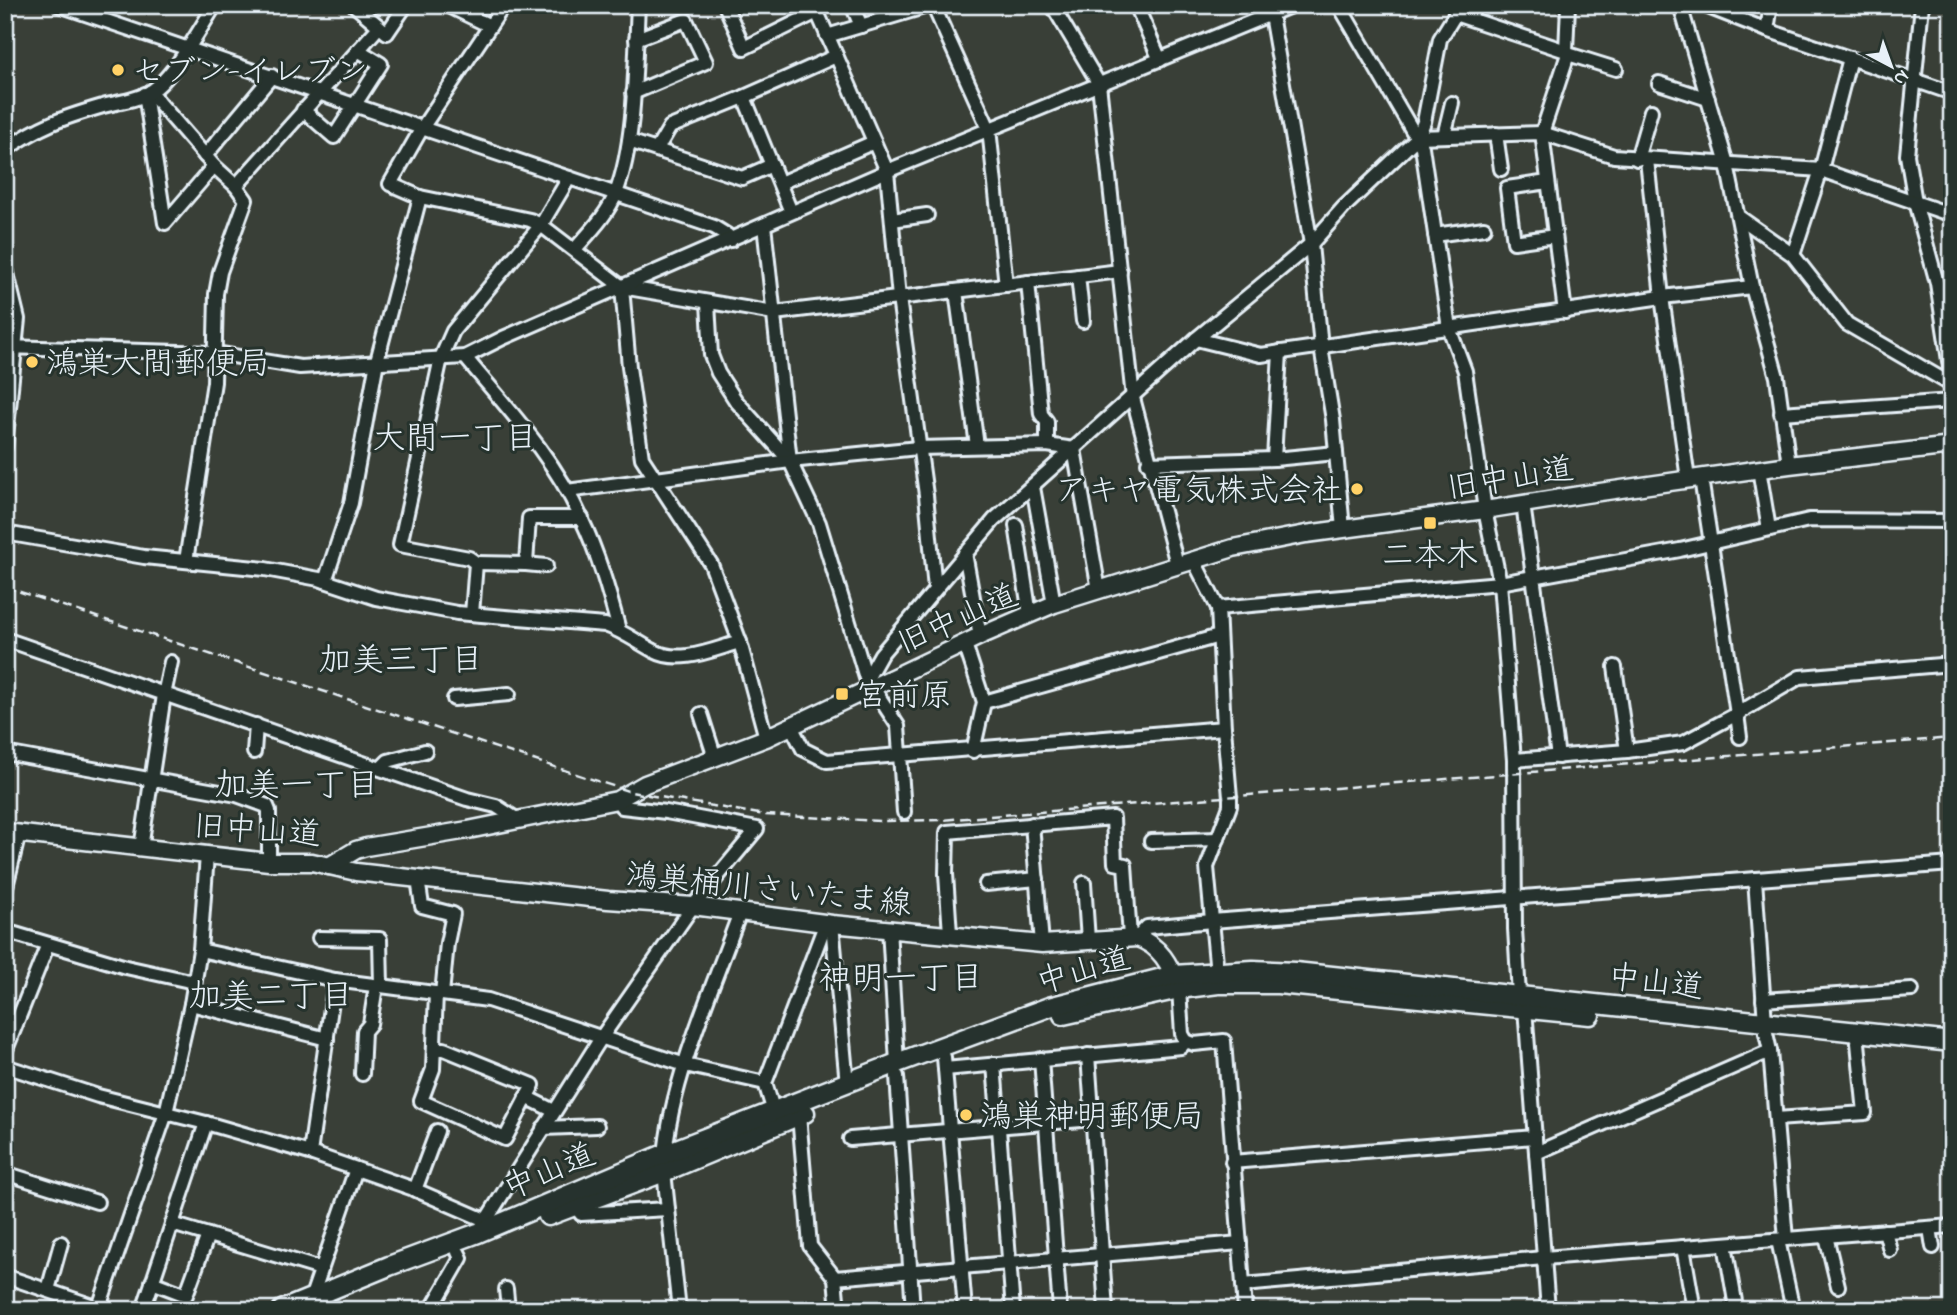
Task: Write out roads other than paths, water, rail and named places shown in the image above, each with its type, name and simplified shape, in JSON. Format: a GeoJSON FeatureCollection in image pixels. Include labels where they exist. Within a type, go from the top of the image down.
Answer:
{"type":"FeatureCollection","features":[{"type":"Feature","properties":{"kind":"highway","name":"中山道"},"geometry":{"type":"LineString","coordinates":[[282,1310],[313,1304],[393,1276],[664,1172],[799,1115],[897,1069],[1049,1007],[1217,973],[1253,970],[1296,972],[1522,1002],[1765,1028],[1952,1042]]}},
{"type":"Feature","properties":{"kind":"highway","name":"中山道"},"geometry":{"type":"LineString","coordinates":[[313,1304],[389,1266],[482,1226],[847,1084],[897,1069],[944,1063],[1011,1031],[1176,982],[1278,984],[1522,1002]]}},
{"type":"Feature","properties":{"kind":"highway","name":"中山道"},"geometry":{"type":"LineString","coordinates":[[1765,1028],[1858,1043],[1952,1053]]}},
{"type":"Feature","properties":{"kind":"main road","name":"旧中山道"},"geometry":{"type":"LineString","coordinates":[[12,833],[269,862],[312,862],[329,866],[356,850],[617,800],[645,784],[791,726],[869,682],[965,644],[1054,604],[1185,562],[1265,541],[1759,469],[1952,446]]}},
{"type":"Feature","properties":{"kind":"main road","name":"鴻巣桶川さいたま線"},"geometry":{"type":"LineString","coordinates":[[329,866],[356,872],[608,900],[693,906],[1042,944],[1134,937]]}},
{"type":"Feature","properties":{"kind":"main road"},"geometry":{"type":"LineString","coordinates":[[1134,937],[1144,940],[1162,954],[1176,982]]}},
{"type":"Feature","properties":{"kind":"street"},"geometry":{"type":"LineString","coordinates":[[59,5],[714,227],[731,240]]}},
{"type":"Feature","properties":{"kind":"street"},"geometry":{"type":"LineString","coordinates":[[5,150],[35,129],[58,119],[148,93],[168,75],[215,5]]}},
{"type":"Feature","properties":{"kind":"street"},"geometry":{"type":"LineString","coordinates":[[354,5],[387,33],[406,5]]}},
{"type":"Feature","properties":{"kind":"street"},"geometry":{"type":"LineString","coordinates":[[447,5],[464,8],[490,26]]}},
{"type":"Feature","properties":{"kind":"street"},"geometry":{"type":"LineString","coordinates":[[504,5],[422,128],[390,184],[420,197],[530,220],[575,249],[622,286],[774,313],[1120,271]]}},
{"type":"Feature","properties":{"kind":"street"},"geometry":{"type":"LineString","coordinates":[[575,249],[607,211],[616,194],[629,141],[638,5]]}},
{"type":"Feature","properties":{"kind":"street"},"geometry":{"type":"LineString","coordinates":[[725,5],[744,48],[816,9],[887,171],[899,298],[926,495],[935,589]]}},
{"type":"Feature","properties":{"kind":"street"},"geometry":{"type":"LineString","coordinates":[[852,5],[861,26]]}},
{"type":"Feature","properties":{"kind":"street"},"geometry":{"type":"LineString","coordinates":[[827,36],[861,26],[894,10],[932,5],[989,129],[1006,285]]}},
{"type":"Feature","properties":{"kind":"street"},"geometry":{"type":"LineString","coordinates":[[1052,5],[1099,84],[1133,398],[1148,463],[1185,562],[1219,607],[1230,806],[1207,867],[1217,973]]}},
{"type":"Feature","properties":{"kind":"street"},"geometry":{"type":"LineString","coordinates":[[1136,5],[1160,60]]}},
{"type":"Feature","properties":{"kind":"street"},"geometry":{"type":"LineString","coordinates":[[11,347],[215,353],[300,367],[465,357],[887,171],[1160,60],[1268,10],[1293,5]]}},
{"type":"Feature","properties":{"kind":"street"},"geometry":{"type":"LineString","coordinates":[[1339,5],[1422,147],[1449,328],[1465,371],[1485,510],[1500,583],[1514,760],[1515,929],[1548,1310]]}},
{"type":"Feature","properties":{"kind":"street"},"geometry":{"type":"LineString","coordinates":[[1565,312],[1542,132],[1567,53],[1568,5]]}},
{"type":"Feature","properties":{"kind":"street"},"geometry":{"type":"LineString","coordinates":[[1680,5],[1727,164],[1752,287],[1777,377],[1789,465]]}},
{"type":"Feature","properties":{"kind":"street"},"geometry":{"type":"LineString","coordinates":[[1703,5],[1767,30],[1952,93]]}},
{"type":"Feature","properties":{"kind":"street"},"geometry":{"type":"LineString","coordinates":[[1767,30],[1771,5]]}},
{"type":"Feature","properties":{"kind":"street"},"geometry":{"type":"LineString","coordinates":[[1922,5],[1907,155],[1915,202],[1937,283],[1952,383]]}},
{"type":"Feature","properties":{"kind":"street"},"geometry":{"type":"LineString","coordinates":[[869,682],[881,654],[994,520],[1196,339],[1311,244],[1344,207],[1418,137],[1424,121],[1440,39],[1454,8],[1567,53],[1616,69]]}},
{"type":"Feature","properties":{"kind":"street"},"geometry":{"type":"LineString","coordinates":[[1268,10],[1311,244],[1343,529]]}},
{"type":"Feature","properties":{"kind":"street"},"geometry":{"type":"LineString","coordinates":[[632,93],[706,62],[686,20],[636,38]]}},
{"type":"Feature","properties":{"kind":"street"},"geometry":{"type":"LineString","coordinates":[[236,186],[379,27]]}},
{"type":"Feature","properties":{"kind":"street"},"geometry":{"type":"LineString","coordinates":[[303,110],[334,136],[382,64],[358,50]]}},
{"type":"Feature","properties":{"kind":"street"},"geometry":{"type":"LineString","coordinates":[[657,149],[670,127],[836,56]]}},
{"type":"Feature","properties":{"kind":"street"},"geometry":{"type":"LineString","coordinates":[[1793,255],[1821,170],[1850,58]]}},
{"type":"Feature","properties":{"kind":"street"},"geometry":{"type":"LineString","coordinates":[[205,156],[272,76]]}},
{"type":"Feature","properties":{"kind":"street"},"geometry":{"type":"LineString","coordinates":[[1660,83],[1708,99]]}},
{"type":"Feature","properties":{"kind":"street"},"geometry":{"type":"LineString","coordinates":[[148,93],[246,200],[220,272],[216,294],[214,382],[186,561]]}},
{"type":"Feature","properties":{"kind":"street"},"geometry":{"type":"LineString","coordinates":[[148,93],[165,223],[214,166]]}},
{"type":"Feature","properties":{"kind":"street"},"geometry":{"type":"LineString","coordinates":[[744,97],[791,212]]}},
{"type":"Feature","properties":{"kind":"street"},"geometry":{"type":"LineString","coordinates":[[1444,136],[1452,103]]}},
{"type":"Feature","properties":{"kind":"street"},"geometry":{"type":"LineString","coordinates":[[1651,111],[1642,159],[1662,297],[1695,478],[1711,542],[1740,737]]}},
{"type":"Feature","properties":{"kind":"street"},"geometry":{"type":"LineString","coordinates":[[1418,137],[1542,132],[1614,156],[1821,170],[1952,215]]}},
{"type":"Feature","properties":{"kind":"street"},"geometry":{"type":"LineString","coordinates":[[1496,134],[1501,169]]}},
{"type":"Feature","properties":{"kind":"street"},"geometry":{"type":"LineString","coordinates":[[629,141],[742,178],[772,165]]}},
{"type":"Feature","properties":{"kind":"street"},"geometry":{"type":"LineString","coordinates":[[780,183],[874,142]]}},
{"type":"Feature","properties":{"kind":"street"},"geometry":{"type":"LineString","coordinates":[[546,566],[477,563],[469,558],[400,545],[441,358],[453,331],[541,225],[569,178]]}},
{"type":"Feature","properties":{"kind":"street"},"geometry":{"type":"LineString","coordinates":[[1548,182],[1507,188],[1514,242],[1555,236]]}},
{"type":"Feature","properties":{"kind":"street"},"geometry":{"type":"LineString","coordinates":[[325,581],[351,503],[377,361],[420,197]]}},
{"type":"Feature","properties":{"kind":"street"},"geometry":{"type":"LineString","coordinates":[[891,220],[927,215]]}},
{"type":"Feature","properties":{"kind":"street"},"geometry":{"type":"LineString","coordinates":[[1739,217],[1793,255],[1847,324],[1952,383]]}},
{"type":"Feature","properties":{"kind":"street"},"geometry":{"type":"LineString","coordinates":[[764,225],[790,461]]}},
{"type":"Feature","properties":{"kind":"street"},"geometry":{"type":"LineString","coordinates":[[1435,235],[1484,228]]}},
{"type":"Feature","properties":{"kind":"street"},"geometry":{"type":"LineString","coordinates":[[5,265],[18,319],[11,347],[5,447]]}},
{"type":"Feature","properties":{"kind":"street"},"geometry":{"type":"LineString","coordinates":[[1077,276],[1083,321]]}},
{"type":"Feature","properties":{"kind":"street"},"geometry":{"type":"LineString","coordinates":[[1028,282],[1041,414],[1047,422],[1047,445]]}},
{"type":"Feature","properties":{"kind":"street"},"geometry":{"type":"LineString","coordinates":[[622,286],[629,368],[642,458],[710,564],[740,642],[765,738]]}},
{"type":"Feature","properties":{"kind":"street"},"geometry":{"type":"LineString","coordinates":[[1196,339],[1261,355],[1662,297],[1752,287]]}},
{"type":"Feature","properties":{"kind":"street"},"geometry":{"type":"LineString","coordinates":[[956,291],[977,446]]}},
{"type":"Feature","properties":{"kind":"street"},"geometry":{"type":"LineString","coordinates":[[708,303],[711,355],[718,373],[736,401],[790,461],[819,523],[869,682],[898,726],[904,812]]}},
{"type":"Feature","properties":{"kind":"street"},"geometry":{"type":"LineString","coordinates":[[1274,459],[1280,352]]}},
{"type":"Feature","properties":{"kind":"street"},"geometry":{"type":"LineString","coordinates":[[465,357],[545,454],[567,491],[582,518],[619,630]]}},
{"type":"Feature","properties":{"kind":"street"},"geometry":{"type":"LineString","coordinates":[[1781,413],[1952,401]]}},
{"type":"Feature","properties":{"kind":"street"},"geometry":{"type":"LineString","coordinates":[[567,491],[790,461],[918,448],[1047,445],[1074,449]]}},
{"type":"Feature","properties":{"kind":"street"},"geometry":{"type":"LineString","coordinates":[[1074,449],[1099,590]]}},
{"type":"Feature","properties":{"kind":"street"},"geometry":{"type":"LineString","coordinates":[[1148,463],[1274,459],[1336,453]]}},
{"type":"Feature","properties":{"kind":"street"},"geometry":{"type":"LineString","coordinates":[[1759,469],[1769,529]]}},
{"type":"Feature","properties":{"kind":"street"},"geometry":{"type":"LineString","coordinates":[[1033,487],[1054,604]]}},
{"type":"Feature","properties":{"kind":"street"},"geometry":{"type":"LineString","coordinates":[[1523,504],[1558,757]]}},
{"type":"Feature","properties":{"kind":"street"},"geometry":{"type":"LineString","coordinates":[[526,565],[529,518],[582,518]]}},
{"type":"Feature","properties":{"kind":"street"},"geometry":{"type":"LineString","coordinates":[[1219,607],[1500,583],[1809,520],[1952,521]]}},
{"type":"Feature","properties":{"kind":"street"},"geometry":{"type":"LineString","coordinates":[[1016,525],[1030,615]]}},
{"type":"Feature","properties":{"kind":"street"},"geometry":{"type":"LineString","coordinates":[[5,533],[144,558],[265,569],[325,581],[407,605],[472,614],[605,625],[619,630],[657,653],[672,657],[702,653],[740,642]]}},
{"type":"Feature","properties":{"kind":"street"},"geometry":{"type":"LineString","coordinates":[[965,553],[980,636]]}},
{"type":"Feature","properties":{"kind":"street"},"geometry":{"type":"LineString","coordinates":[[472,614],[477,563]]}},
{"type":"Feature","properties":{"kind":"street"},"geometry":{"type":"LineString","coordinates":[[984,702],[1219,636]]}},
{"type":"Feature","properties":{"kind":"street"},"geometry":{"type":"LineString","coordinates":[[5,639],[467,799],[496,806],[518,820]]}},
{"type":"Feature","properties":{"kind":"street"},"geometry":{"type":"LineString","coordinates":[[965,644],[984,702],[973,751]]}},
{"type":"Feature","properties":{"kind":"street"},"geometry":{"type":"LineString","coordinates":[[141,848],[171,662]]}},
{"type":"Feature","properties":{"kind":"street"},"geometry":{"type":"LineString","coordinates":[[1514,760],[1627,751],[1682,743],[1800,677],[1952,664]]}},
{"type":"Feature","properties":{"kind":"street"},"geometry":{"type":"LineString","coordinates":[[1615,667],[1627,751]]}},
{"type":"Feature","properties":{"kind":"street"},"geometry":{"type":"LineString","coordinates":[[454,699],[509,694]]}},
{"type":"Feature","properties":{"kind":"street"},"geometry":{"type":"LineString","coordinates":[[701,714],[715,758]]}},
{"type":"Feature","properties":{"kind":"street"},"geometry":{"type":"LineString","coordinates":[[254,752],[256,725]]}},
{"type":"Feature","properties":{"kind":"street"},"geometry":{"type":"LineString","coordinates":[[791,726],[803,749],[827,761],[901,757],[1224,728]]}},
{"type":"Feature","properties":{"kind":"street"},"geometry":{"type":"LineString","coordinates":[[381,768],[388,761],[425,751]]}},
{"type":"Feature","properties":{"kind":"street"},"geometry":{"type":"LineString","coordinates":[[5,753],[237,795],[267,806],[270,811],[269,862]]}},
{"type":"Feature","properties":{"kind":"street"},"geometry":{"type":"LineString","coordinates":[[5,1066],[98,1096],[166,1112],[310,1153],[415,1190],[482,1226],[601,1038],[693,906],[757,829],[666,812],[622,807],[617,800]]}},
{"type":"Feature","properties":{"kind":"street"},"geometry":{"type":"LineString","coordinates":[[950,934],[946,874],[947,832],[1113,818],[1115,863],[1125,865],[1134,937]]}},
{"type":"Feature","properties":{"kind":"street"},"geometry":{"type":"LineString","coordinates":[[1032,824],[1042,944]]}},
{"type":"Feature","properties":{"kind":"street"},"geometry":{"type":"LineString","coordinates":[[5,891],[12,833]]}},
{"type":"Feature","properties":{"kind":"street"},"geometry":{"type":"LineString","coordinates":[[1151,841],[1218,839]]}},
{"type":"Feature","properties":{"kind":"street"},"geometry":{"type":"LineString","coordinates":[[5,1276],[98,1309],[166,1112],[191,1004],[200,950],[207,855]]}},
{"type":"Feature","properties":{"kind":"street"},"geometry":{"type":"LineString","coordinates":[[1134,937],[1147,927],[1212,921],[1952,864]]}},
{"type":"Feature","properties":{"kind":"street"},"geometry":{"type":"LineString","coordinates":[[418,879],[422,906],[453,914],[439,994],[434,1049],[433,1069],[421,1101],[505,1139],[533,1084],[444,1049],[434,1049]]}},
{"type":"Feature","properties":{"kind":"street"},"geometry":{"type":"LineString","coordinates":[[986,884],[1037,879]]}},
{"type":"Feature","properties":{"kind":"street"},"geometry":{"type":"LineString","coordinates":[[1755,879],[1765,1028],[1770,1051],[1776,1119],[1782,1240],[1793,1310]]}},
{"type":"Feature","properties":{"kind":"street"},"geometry":{"type":"LineString","coordinates":[[1084,883],[1088,940]]}},
{"type":"Feature","properties":{"kind":"street"},"geometry":{"type":"LineString","coordinates":[[679,1310],[664,1154],[671,1114],[685,1065],[740,912]]}},
{"type":"Feature","properties":{"kind":"street"},"geometry":{"type":"LineString","coordinates":[[775,1112],[765,1083],[822,933],[832,923]]}},
{"type":"Feature","properties":{"kind":"street"},"geometry":{"type":"LineString","coordinates":[[832,923],[847,1084]]}},
{"type":"Feature","properties":{"kind":"street"},"geometry":{"type":"LineString","coordinates":[[889,928],[913,1310]]}},
{"type":"Feature","properties":{"kind":"street"},"geometry":{"type":"LineString","coordinates":[[5,931],[126,967],[194,982]]}},
{"type":"Feature","properties":{"kind":"street"},"geometry":{"type":"LineString","coordinates":[[320,938],[380,940],[378,986],[370,1024],[364,1031],[362,1074]]}},
{"type":"Feature","properties":{"kind":"street"},"geometry":{"type":"LineString","coordinates":[[5,1052],[48,944]]}},
{"type":"Feature","properties":{"kind":"street"},"geometry":{"type":"LineString","coordinates":[[200,950],[335,980],[488,1000],[685,1065],[765,1083]]}},
{"type":"Feature","properties":{"kind":"street"},"geometry":{"type":"LineString","coordinates":[[310,1153],[335,980]]}},
{"type":"Feature","properties":{"kind":"street"},"geometry":{"type":"LineString","coordinates":[[1176,982],[1182,1034],[1186,1041],[1194,1044],[1223,1041],[1245,1310]]}},
{"type":"Feature","properties":{"kind":"street"},"geometry":{"type":"LineString","coordinates":[[1763,1000],[1912,990]]}},
{"type":"Feature","properties":{"kind":"street"},"geometry":{"type":"LineString","coordinates":[[191,1004],[327,1039]]}},
{"type":"Feature","properties":{"kind":"street"},"geometry":{"type":"LineString","coordinates":[[965,1310],[944,1063],[994,1064],[1181,1047],[1186,1041]]}},
{"type":"Feature","properties":{"kind":"street"},"geometry":{"type":"LineString","coordinates":[[1776,1119],[1865,1113],[1858,1043]]}},
{"type":"Feature","properties":{"kind":"street"},"geometry":{"type":"LineString","coordinates":[[1536,1153],[1770,1051]]}},
{"type":"Feature","properties":{"kind":"street"},"geometry":{"type":"LineString","coordinates":[[1088,1055],[1107,1310]]}},
{"type":"Feature","properties":{"kind":"street"},"geometry":{"type":"LineString","coordinates":[[1041,1059],[1060,1310]]}},
{"type":"Feature","properties":{"kind":"street"},"geometry":{"type":"LineString","coordinates":[[994,1064],[1013,1310]]}},
{"type":"Feature","properties":{"kind":"street"},"geometry":{"type":"LineString","coordinates":[[526,1097],[554,1111]]}},
{"type":"Feature","properties":{"kind":"street"},"geometry":{"type":"LineString","coordinates":[[799,1115],[810,1246],[835,1278],[838,1310]]}},
{"type":"Feature","properties":{"kind":"street"},"geometry":{"type":"LineString","coordinates":[[850,1139],[1094,1119]]}},
{"type":"Feature","properties":{"kind":"street"},"geometry":{"type":"LineString","coordinates":[[143,1310],[206,1123]]}},
{"type":"Feature","properties":{"kind":"street"},"geometry":{"type":"LineString","coordinates":[[543,1128],[597,1126]]}},
{"type":"Feature","properties":{"kind":"street"},"geometry":{"type":"LineString","coordinates":[[415,1190],[437,1131]]}},
{"type":"Feature","properties":{"kind":"street"},"geometry":{"type":"LineString","coordinates":[[1232,1163],[1535,1137]]}},
{"type":"Feature","properties":{"kind":"street"},"geometry":{"type":"LineString","coordinates":[[313,1304],[321,1269],[356,1169]]}},
{"type":"Feature","properties":{"kind":"street"},"geometry":{"type":"LineString","coordinates":[[5,1173],[97,1202]]}},
{"type":"Feature","properties":{"kind":"street"},"geometry":{"type":"LineString","coordinates":[[575,1205],[581,1214],[668,1209]]}},
{"type":"Feature","properties":{"kind":"street"},"geometry":{"type":"LineString","coordinates":[[172,1224],[321,1269]]}},
{"type":"Feature","properties":{"kind":"street"},"geometry":{"type":"LineString","coordinates":[[1243,1285],[1952,1226]]}},
{"type":"Feature","properties":{"kind":"street"},"geometry":{"type":"LineString","coordinates":[[1930,1228],[1933,1247]]}},
{"type":"Feature","properties":{"kind":"street"},"geometry":{"type":"LineString","coordinates":[[1885,1231],[1890,1250]]}},
{"type":"Feature","properties":{"kind":"street"},"geometry":{"type":"LineString","coordinates":[[152,1282],[186,1295],[208,1235]]}},
{"type":"Feature","properties":{"kind":"street"},"geometry":{"type":"LineString","coordinates":[[1826,1236],[1839,1286]]}},
{"type":"Feature","properties":{"kind":"street"},"geometry":{"type":"LineString","coordinates":[[48,1290],[61,1243]]}},
{"type":"Feature","properties":{"kind":"street"},"geometry":{"type":"LineString","coordinates":[[835,1278],[1240,1243]]}},
{"type":"Feature","properties":{"kind":"street"},"geometry":{"type":"LineString","coordinates":[[1725,1244],[1736,1307]]}},
{"type":"Feature","properties":{"kind":"street"},"geometry":{"type":"LineString","coordinates":[[1683,1247],[1694,1310]]}},
{"type":"Feature","properties":{"kind":"street"},"geometry":{"type":"LineString","coordinates":[[431,1310],[461,1258],[458,1252]]}},
{"type":"Feature","properties":{"kind":"street"},"geometry":{"type":"LineString","coordinates":[[506,1289],[508,1310]]}},
{"type":"Feature","properties":{"kind":"railway"},"geometry":{"type":"LineString","coordinates":[[5,587],[631,792],[765,815],[882,821],[941,820],[1952,738]]}},
{"type":"Feature","properties":{"kind":"place","name":"セブン-イレブン"},"geometry":{"type":"Point","coordinates":[118,70]}},
{"type":"Feature","properties":{"kind":"place","name":"鴻巣大間郵便局"},"geometry":{"type":"Point","coordinates":[32,362]}},
{"type":"Feature","properties":{"kind":"place","name":"アキヤ電気株式会社"},"geometry":{"type":"Point","coordinates":[1357,489]}},
{"type":"Feature","properties":{"kind":"place","name":"二本木"},"geometry":{"type":"Point","coordinates":[1430,523]}},
{"type":"Feature","properties":{"kind":"place","name":"宮前原"},"geometry":{"type":"Point","coordinates":[842,694]}},
{"type":"Feature","properties":{"kind":"place","name":"鴻巣神明郵便局"},"geometry":{"type":"Point","coordinates":[966,1115]}},
{"type":"Feature","properties":{"kind":"district","name":"大間一丁目"},"geometry":{"type":"Point","coordinates":[455,436]}},
{"type":"Feature","properties":{"kind":"district","name":"加美三丁目"},"geometry":{"type":"Point","coordinates":[401,658]}},
{"type":"Feature","properties":{"kind":"district","name":"加美一丁目"},"geometry":{"type":"Point","coordinates":[297,783]}},
{"type":"Feature","properties":{"kind":"district","name":"神明一丁目"},"geometry":{"type":"Point","coordinates":[901,976]}},
{"type":"Feature","properties":{"kind":"district","name":"加美二丁目"},"geometry":{"type":"Point","coordinates":[271,994]}}]}
